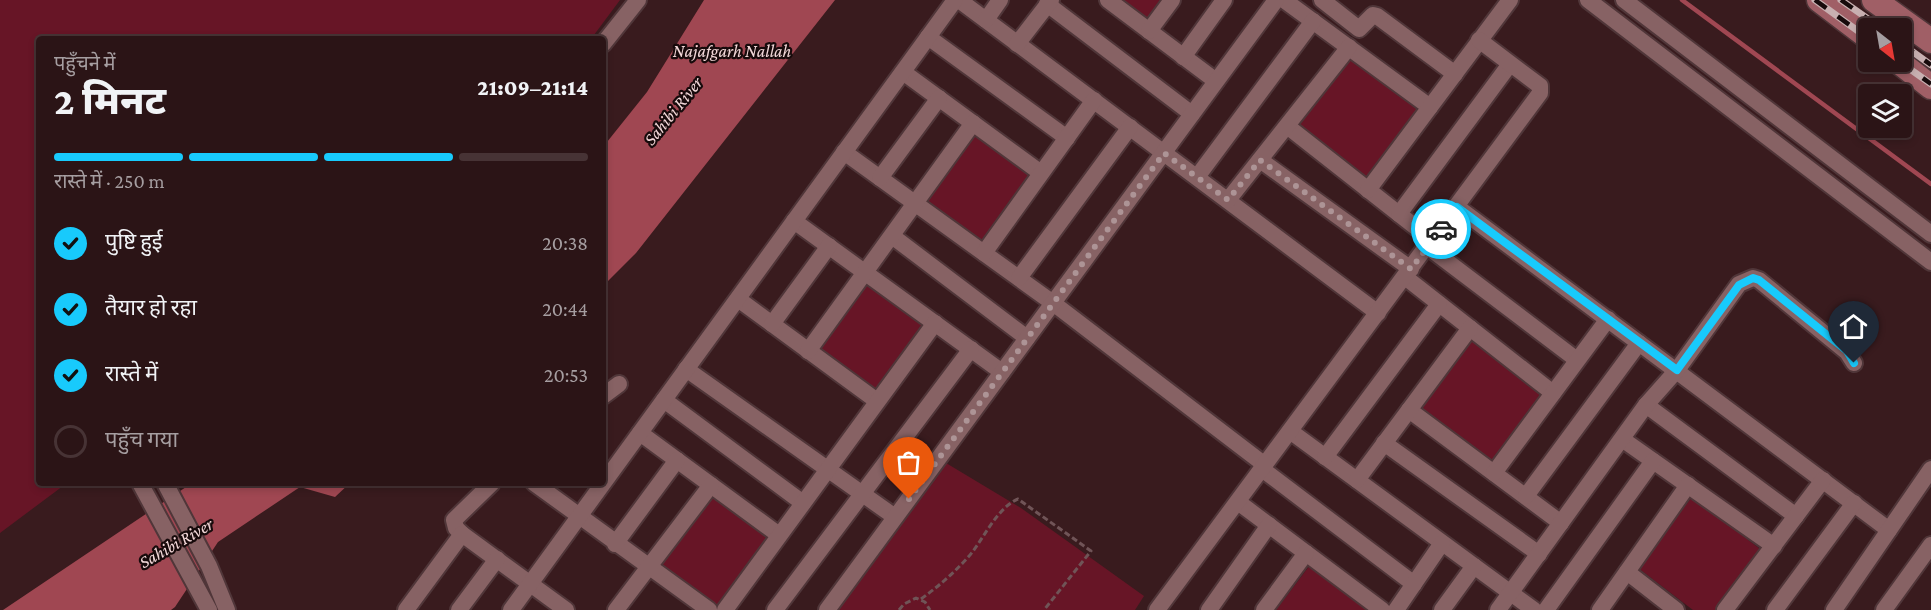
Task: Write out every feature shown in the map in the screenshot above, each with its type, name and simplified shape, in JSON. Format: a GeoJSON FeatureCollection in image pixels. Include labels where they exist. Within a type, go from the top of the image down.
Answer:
{"type":"FeatureCollection","features":[{"type":"Feature","properties":{"kind":"main road"},"geometry":{"type":"LineString","coordinates":[[1819,0],[1858,30]]}},
{"type":"Feature","properties":{"kind":"main road"},"geometry":{"type":"LineString","coordinates":[[1874,0],[1931,41]]}},
{"type":"Feature","properties":{"kind":"main road"},"geometry":{"type":"LineString","coordinates":[[1912,72],[1931,87]]}},
{"type":"Feature","properties":{"kind":"street"},"geometry":{"type":"LineString","coordinates":[[606,40],[638,0]]}},
{"type":"Feature","properties":{"kind":"street"},"geometry":{"type":"LineString","coordinates":[[606,479],[957,0],[1378,313]]}},
{"type":"Feature","properties":{"kind":"street"},"geometry":{"type":"LineString","coordinates":[[986,20],[1000,0]]}},
{"type":"Feature","properties":{"kind":"street"},"geometry":{"type":"LineString","coordinates":[[1108,0],[1216,81]]}},
{"type":"Feature","properties":{"kind":"street"},"geometry":{"type":"LineString","coordinates":[[1149,31],[1172,0]]}},
{"type":"Feature","properties":{"kind":"street"},"geometry":{"type":"LineString","coordinates":[[1183,57],[1224,0]]}},
{"type":"Feature","properties":{"kind":"street"},"geometry":{"type":"LineString","coordinates":[[827,610],[1276,0]]}},
{"type":"Feature","properties":{"kind":"street"},"geometry":{"type":"LineString","coordinates":[[1284,0],[1430,107]]}},
{"type":"Feature","properties":{"kind":"street"},"geometry":{"type":"LineString","coordinates":[[1322,0],[1359,29],[1373,15],[1377,16],[1455,74]]}},
{"type":"Feature","properties":{"kind":"street"},"geometry":{"type":"LineString","coordinates":[[1368,190],[1510,0]]}},
{"type":"Feature","properties":{"kind":"street"},"geometry":{"type":"LineString","coordinates":[[1588,0],[1931,262]]}},
{"type":"Feature","properties":{"kind":"street"},"geometry":{"type":"LineString","coordinates":[[1624,0],[1931,234]]}},
{"type":"Feature","properties":{"kind":"street"},"geometry":{"type":"LineString","coordinates":[[1017,44],[1049,2],[1192,114]]}},
{"type":"Feature","properties":{"kind":"street"},"geometry":{"type":"LineString","coordinates":[[1197,177],[1313,21]]}},
{"type":"Feature","properties":{"kind":"street"},"geometry":{"type":"LineString","coordinates":[[928,37],[1067,138]]}},
{"type":"Feature","properties":{"kind":"street"},"geometry":{"type":"LineString","coordinates":[[1157,610],[1540,93],[1540,86],[1479,40]]}},
{"type":"Feature","properties":{"kind":"street"},"geometry":{"type":"LineString","coordinates":[[1228,200],[1349,47]]}},
{"type":"Feature","properties":{"kind":"street"},"geometry":{"type":"LineString","coordinates":[[1399,214],[1510,64]]}},
{"type":"Feature","properties":{"kind":"street"},"geometry":{"type":"LineString","coordinates":[[903,72],[1041,173]]}},
{"type":"Feature","properties":{"kind":"street"},"geometry":{"type":"LineString","coordinates":[[880,178],[939,98]]}},
{"type":"Feature","properties":{"kind":"street"},"geometry":{"type":"LineString","coordinates":[[984,253],[1094,100]]}},
{"type":"Feature","properties":{"kind":"street"},"geometry":{"type":"LineString","coordinates":[[808,351],[973,123]]}},
{"type":"Feature","properties":{"kind":"street"},"geometry":{"type":"LineString","coordinates":[[1287,126],[1399,214],[1430,243],[1577,360]]}},
{"type":"Feature","properties":{"kind":"street"},"geometry":{"type":"LineString","coordinates":[[1019,278],[1130,127]]}},
{"type":"Feature","properties":{"kind":"street"},"geometry":{"type":"LineString","coordinates":[[844,152],[1053,303],[1414,584]]}},
{"type":"Feature","properties":{"kind":"street"},"geometry":{"type":"LineString","coordinates":[[1260,160],[1408,273],[1439,304],[1553,393]]}},
{"type":"Feature","properties":{"kind":"street"},"geometry":{"type":"LineString","coordinates":[[1457,207],[1889,530]]}},
{"type":"Feature","properties":{"kind":"street"},"geometry":{"type":"LineString","coordinates":[[794,221],[1002,372]]}},
{"type":"Feature","properties":{"kind":"street"},"geometry":{"type":"LineString","coordinates":[[892,236],[1027,338]]}},
{"type":"Feature","properties":{"kind":"street"},"geometry":{"type":"LineString","coordinates":[[772,324],[829,246]]}},
{"type":"Feature","properties":{"kind":"street"},"geometry":{"type":"LineString","coordinates":[[1498,610],[1646,405],[1677,370],[1739,285],[1753,278],[1759,280],[1847,351],[1854,363]]}},
{"type":"Feature","properties":{"kind":"street"},"geometry":{"type":"LineString","coordinates":[[738,299],[878,401]]}},
{"type":"Feature","properties":{"kind":"street"},"geometry":{"type":"LineString","coordinates":[[1325,457],[1439,304]]}},
{"type":"Feature","properties":{"kind":"street"},"geometry":{"type":"LineString","coordinates":[[1494,473],[1608,319]]}},
{"type":"Feature","properties":{"kind":"street"},"geometry":{"type":"LineString","coordinates":[[725,610],[935,323]]}},
{"type":"Feature","properties":{"kind":"street"},"geometry":{"type":"LineString","coordinates":[[1357,480],[1470,328]]}},
{"type":"Feature","properties":{"kind":"street"},"geometry":{"type":"LineString","coordinates":[[1526,496],[1639,343]]}},
{"type":"Feature","properties":{"kind":"street"},"geometry":{"type":"LineString","coordinates":[[775,610],[971,349]]}},
{"type":"Feature","properties":{"kind":"street"},"geometry":{"type":"LineString","coordinates":[[686,369],[895,517]]}},
{"type":"Feature","properties":{"kind":"street"},"geometry":{"type":"LineString","coordinates":[[606,394],[619,384]]}},
{"type":"Feature","properties":{"kind":"street"},"geometry":{"type":"LineString","coordinates":[[664,400],[803,503]]}},
{"type":"Feature","properties":{"kind":"street"},"geometry":{"type":"LineString","coordinates":[[1646,405],[1796,516]]}},
{"type":"Feature","properties":{"kind":"street"},"geometry":{"type":"LineString","coordinates":[[1409,410],[1561,523]]}},
{"type":"Feature","properties":{"kind":"street"},"geometry":{"type":"LineString","coordinates":[[1290,431],[1534,610]]}},
{"type":"Feature","properties":{"kind":"street"},"geometry":{"type":"LineString","coordinates":[[640,433],[779,535]]}},
{"type":"Feature","properties":{"kind":"street"},"geometry":{"type":"LineString","coordinates":[[1622,439],[1774,546]]}},
{"type":"Feature","properties":{"kind":"street"},"geometry":{"type":"LineString","coordinates":[[1384,443],[1539,554]]}},
{"type":"Feature","properties":{"kind":"street"},"geometry":{"type":"LineString","coordinates":[[615,544],[677,460]]}},
{"type":"Feature","properties":{"kind":"street"},"geometry":{"type":"LineString","coordinates":[[1546,610],[1653,461]]}},
{"type":"Feature","properties":{"kind":"street"},"geometry":{"type":"LineString","coordinates":[[1834,610],[1929,475]]}},
{"type":"Feature","properties":{"kind":"street"},"geometry":{"type":"LineString","coordinates":[[1725,610],[1823,480]]}},
{"type":"Feature","properties":{"kind":"street"},"geometry":{"type":"LineString","coordinates":[[616,610],[711,485]]}},
{"type":"Feature","properties":{"kind":"street"},"geometry":{"type":"LineString","coordinates":[[1607,608],[1627,572],[1688,485]]}},
{"type":"Feature","properties":{"kind":"street"},"geometry":{"type":"LineString","coordinates":[[142,486],[209,610]]}},
{"type":"Feature","properties":{"kind":"street"},"geometry":{"type":"LineString","coordinates":[[167,486],[209,566],[227,610]]}},
{"type":"Feature","properties":{"kind":"street"},"geometry":{"type":"LineString","coordinates":[[489,486],[454,520],[456,528],[566,610]]}},
{"type":"Feature","properties":{"kind":"street"},"geometry":{"type":"LineString","coordinates":[[538,486],[709,610]]}},
{"type":"Feature","properties":{"kind":"street"},"geometry":{"type":"LineString","coordinates":[[511,610],[601,486]]}},
{"type":"Feature","properties":{"kind":"street"},"geometry":{"type":"LineString","coordinates":[[1238,501],[1382,610]]}},
{"type":"Feature","properties":{"kind":"street"},"geometry":{"type":"LineString","coordinates":[[1775,610],[1854,503]]}},
{"type":"Feature","properties":{"kind":"street"},"geometry":{"type":"LineString","coordinates":[[1209,610],[1269,525]]}},
{"type":"Feature","properties":{"kind":"street"},"geometry":{"type":"LineString","coordinates":[[406,610],[462,534]]}},
{"type":"Feature","properties":{"kind":"street"},"geometry":{"type":"LineString","coordinates":[[1396,610],[1442,543]]}},
{"type":"Feature","properties":{"kind":"street"},"geometry":{"type":"LineString","coordinates":[[1884,610],[1931,545]]}},
{"type":"Feature","properties":{"kind":"street"},"geometry":{"type":"LineString","coordinates":[[1264,610],[1306,553]]}},
{"type":"Feature","properties":{"kind":"street"},"geometry":{"type":"LineString","coordinates":[[459,610],[497,559]]}},
{"type":"Feature","properties":{"kind":"street"},"geometry":{"type":"LineString","coordinates":[[1442,610],[1474,566]]}},
{"type":"Feature","properties":{"kind":"street"},"geometry":{"type":"LineString","coordinates":[[1627,572],[1676,610]]}},
{"type":"Feature","properties":{"kind":"path"},"geometry":{"type":"LineString","coordinates":[[899,610],[910,600],[921,599],[951,575],[972,552],[995,520],[1018,499],[1091,551],[1044,610]]}},
{"type":"Feature","properties":{"kind":"path"},"geometry":{"type":"LineString","coordinates":[[921,599],[926,602],[930,610]]}},
{"type":"Feature","properties":{"kind":"shaded area"},"geometry":{"type":"Polygon","coordinates":[[[0,0],[620,0],[593,36],[36,36],[36,486],[63,486],[0,533],[0,0]]]}},
{"type":"Feature","properties":{"kind":"shaded area"},"geometry":{"type":"Polygon","coordinates":[[[1118,0],[1166,0],[1148,23],[1118,0]]]}},
{"type":"Feature","properties":{"kind":"shaded area"},"geometry":{"type":"Polygon","coordinates":[[[1349,55],[1421,110],[1367,181],[1295,126],[1349,55]]]}},
{"type":"Feature","properties":{"kind":"shaded area"},"geometry":{"type":"Polygon","coordinates":[[[972,129],[1036,175],[984,249],[919,203],[972,129]]]}},
{"type":"Feature","properties":{"kind":"shaded area"},"geometry":{"type":"Polygon","coordinates":[[[865,276],[929,322],[877,395],[812,349],[865,276]]]}},
{"type":"Feature","properties":{"kind":"shaded area"},"geometry":{"type":"Polygon","coordinates":[[[1472,338],[1544,392],[1490,463],[1418,409],[1472,338]]]}},
{"type":"Feature","properties":{"kind":"shaded area"},"geometry":{"type":"Polygon","coordinates":[[[946,463],[1021,508],[1144,596],[1135,610],[836,610],[946,463]]]}},
{"type":"Feature","properties":{"kind":"shaded area"},"geometry":{"type":"Polygon","coordinates":[[[708,492],[772,538],[719,610],[655,565],[708,492]]]}},
{"type":"Feature","properties":{"kind":"shaded area"},"geometry":{"type":"Polygon","coordinates":[[[1692,497],[1764,552],[1719,610],[1693,610],[1638,568],[1692,497]]]}},
{"type":"Feature","properties":{"kind":"shaded area"},"geometry":{"type":"Polygon","coordinates":[[[1310,565],[1370,610],[1276,610],[1310,565]]]}},
{"type":"Feature","properties":{"kind":"water","name":"Najafgarh Nallah"},"geometry":{"type":"Polygon","coordinates":[[[704,0],[835,0],[636,253],[606,283],[606,143],[647,92],[704,0]]]}},
{"type":"Feature","properties":{"kind":"water","name":"Sahibi River"},"geometry":{"type":"Polygon","coordinates":[[[188,486],[347,486],[335,497],[300,487],[218,542],[171,610],[3,610],[188,486]]]}},
{"type":"Feature","properties":{"kind":"waterway"},"geometry":{"type":"LineString","coordinates":[[1682,0],[1931,184]]}},
{"type":"Feature","properties":{"kind":"railway"},"geometry":{"type":"LineString","coordinates":[[1815,0],[1858,31]]}},
{"type":"Feature","properties":{"kind":"railway"},"geometry":{"type":"LineString","coordinates":[[1841,0],[1867,18]]}},
{"type":"Feature","properties":{"kind":"railway"},"geometry":{"type":"LineString","coordinates":[[1912,51],[1931,65]]}},
{"type":"Feature","properties":{"kind":"railway"},"geometry":{"type":"LineString","coordinates":[[1912,71],[1931,84]]}},
{"type":"Feature","properties":{"kind":"way so far"},"geometry":{"type":"LineString","coordinates":[[909,499],[1164,153],[1228,200],[1260,160],[1411,269],[1441,229]]}},
{"type":"Feature","properties":{"kind":"route"},"geometry":{"type":"LineString","coordinates":[[1441,229],[1457,207],[1677,370],[1739,285],[1753,278],[1759,280],[1847,351],[1854,363]]}}]}
